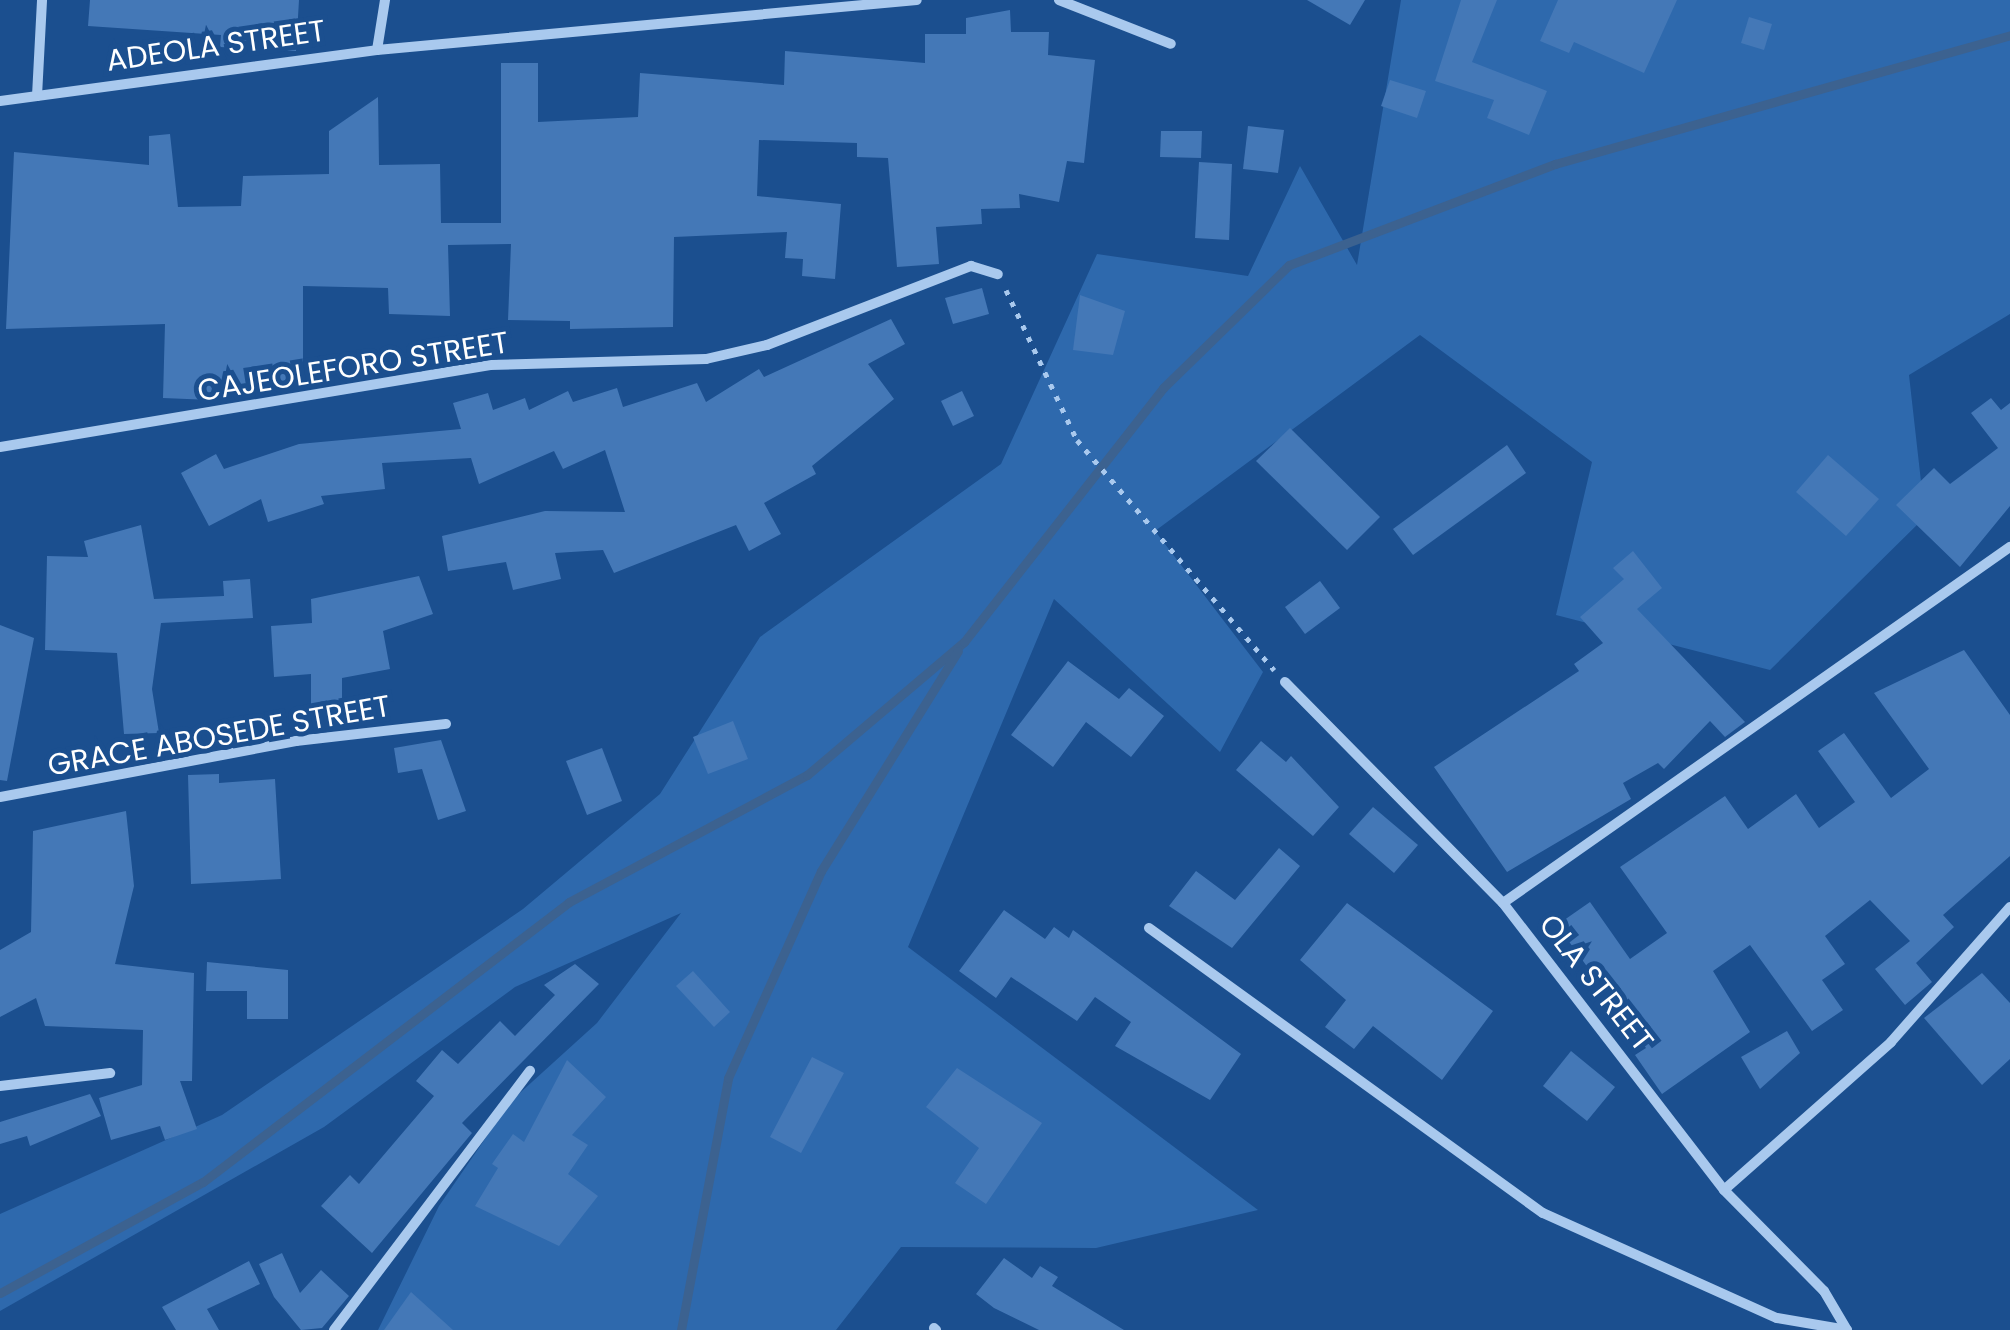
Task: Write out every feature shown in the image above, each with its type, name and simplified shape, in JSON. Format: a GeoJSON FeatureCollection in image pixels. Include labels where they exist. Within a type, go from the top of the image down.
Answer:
{"type":"FeatureCollection","features":[{"type":"Feature","properties":{"kind":"street"},"geometry":{"type":"LineString","coordinates":[[37,96],[42,0]]}},
{"type":"Feature","properties":{"kind":"street"},"geometry":{"type":"LineString","coordinates":[[377,50],[385,0]]}},
{"type":"Feature","properties":{"kind":"street","name":"ADEOLA STREET"},"geometry":{"type":"LineString","coordinates":[[0,101],[377,50],[917,0]]}},
{"type":"Feature","properties":{"kind":"street"},"geometry":{"type":"LineString","coordinates":[[1059,0],[1171,44]]}},
{"type":"Feature","properties":{"kind":"street","name":"CAJEOLEFORO STREET"},"geometry":{"type":"LineString","coordinates":[[0,447],[490,365],[706,358],[767,345],[971,266],[998,274]]}},
{"type":"Feature","properties":{"kind":"street"},"geometry":{"type":"LineString","coordinates":[[1503,903],[2010,547]]}},
{"type":"Feature","properties":{"kind":"street","name":"OLA STREET"},"geometry":{"type":"LineString","coordinates":[[1285,682],[1503,903],[1724,1190],[1824,1291],[1847,1330]]}},
{"type":"Feature","properties":{"kind":"street","name":"GRACE ABOSEDE STREET"},"geometry":{"type":"LineString","coordinates":[[0,797],[296,741],[446,724]]}},
{"type":"Feature","properties":{"kind":"street"},"geometry":{"type":"LineString","coordinates":[[1724,1190],[1891,1042],[2010,906]]}},
{"type":"Feature","properties":{"kind":"street"},"geometry":{"type":"LineString","coordinates":[[1149,928],[1543,1213],[1777,1318],[1847,1330]]}},
{"type":"Feature","properties":{"kind":"street"},"geometry":{"type":"LineString","coordinates":[[334,1330],[530,1070]]}},
{"type":"Feature","properties":{"kind":"street"},"geometry":{"type":"LineString","coordinates":[[0,1086],[110,1073]]}},
{"type":"Feature","properties":{"kind":"path"},"geometry":{"type":"LineString","coordinates":[[998,274],[1078,440],[1285,682]]}},
{"type":"Feature","properties":{"kind":"shaded area"},"geometry":{"type":"Polygon","coordinates":[[[1401,0],[2010,0],[2010,314],[1909,375],[1925,517],[1770,670],[1556,615],[1592,462],[1420,335],[1155,531],[1263,672],[1220,752],[1054,599],[908,947],[1258,1210],[1096,1248],[901,1247],[836,1330],[378,1330],[439,1206],[511,1101],[597,1023],[681,913],[515,987],[324,1127],[0,1311],[0,1214],[222,1115],[523,909],[660,794],[760,637],[1001,464],[1097,254],[1248,276],[1300,166],[1357,265],[1401,0]]]}},
{"type":"Feature","properties":{"kind":"building"},"geometry":{"type":"Polygon","coordinates":[[[90,0],[299,0],[296,51],[220,47],[221,35],[88,26],[90,0]]]}},
{"type":"Feature","properties":{"kind":"building"},"geometry":{"type":"Polygon","coordinates":[[[1307,0],[1365,0],[1350,25],[1307,0]]]}},
{"type":"Feature","properties":{"kind":"building"},"geometry":{"type":"Polygon","coordinates":[[[1461,0],[1497,0],[1472,62],[1547,91],[1529,135],[1487,118],[1494,100],[1435,81],[1461,0]]]}},
{"type":"Feature","properties":{"kind":"building"},"geometry":{"type":"Polygon","coordinates":[[[1558,0],[1677,0],[1644,73],[1574,42],[1569,53],[1540,41],[1558,0]]]}},
{"type":"Feature","properties":{"kind":"building"},"geometry":{"type":"Polygon","coordinates":[[[1010,10],[1011,32],[1049,32],[1048,55],[1095,60],[1084,163],[1067,161],[1059,202],[1019,194],[1020,208],[981,209],[982,224],[936,227],[939,264],[897,267],[888,158],[857,157],[857,143],[759,140],[757,196],[841,204],[835,279],[802,276],[803,259],[785,258],[787,232],[674,237],[673,327],[570,329],[570,321],[508,320],[511,244],[448,245],[450,316],[389,314],[388,288],[303,286],[303,387],[212,387],[211,400],[163,398],[165,324],[6,329],[14,152],[149,165],[149,136],[170,134],[178,207],[241,206],[243,176],[329,174],[329,131],[378,97],[379,165],[440,164],[441,223],[501,223],[501,63],[538,63],[538,122],[638,117],[640,73],[784,85],[785,51],[925,63],[925,34],[966,34],[966,18],[1010,10]]]}},
{"type":"Feature","properties":{"kind":"building"},"geometry":{"type":"Polygon","coordinates":[[[1749,17],[1772,24],[1764,50],[1741,43],[1749,17]]]}},
{"type":"Feature","properties":{"kind":"building"},"geometry":{"type":"Polygon","coordinates":[[[1390,80],[1426,91],[1417,118],[1381,106],[1390,80]]]}},
{"type":"Feature","properties":{"kind":"building"},"geometry":{"type":"Polygon","coordinates":[[[1248,126],[1284,130],[1278,173],[1243,169],[1248,126]]]}},
{"type":"Feature","properties":{"kind":"building"},"geometry":{"type":"Polygon","coordinates":[[[1161,131],[1202,131],[1201,158],[1160,157],[1161,131]]]}},
{"type":"Feature","properties":{"kind":"building"},"geometry":{"type":"Polygon","coordinates":[[[1199,162],[1232,164],[1229,240],[1195,238],[1199,162]]]}},
{"type":"Feature","properties":{"kind":"building"},"geometry":{"type":"Polygon","coordinates":[[[982,288],[989,314],[953,324],[945,298],[982,288]]]}},
{"type":"Feature","properties":{"kind":"building"},"geometry":{"type":"Polygon","coordinates":[[[1080,295],[1125,311],[1113,355],[1073,350],[1080,295]]]}},
{"type":"Feature","properties":{"kind":"building"},"geometry":{"type":"Polygon","coordinates":[[[891,319],[905,344],[868,364],[894,399],[812,466],[816,474],[764,503],[781,534],[749,551],[736,525],[614,573],[603,550],[555,553],[561,579],[513,590],[506,562],[448,571],[442,536],[545,511],[625,512],[605,450],[563,469],[554,451],[479,484],[471,458],[382,463],[385,489],[321,496],[324,504],[268,522],[261,499],[209,526],[181,473],[216,454],[224,469],[299,444],[461,429],[453,403],[488,393],[493,410],[525,398],[529,410],[568,391],[573,402],[617,388],[623,407],[697,383],[706,402],[759,369],[764,377],[891,319]]]}},
{"type":"Feature","properties":{"kind":"building"},"geometry":{"type":"Polygon","coordinates":[[[962,391],[974,416],[953,426],[941,401],[962,391]]]}},
{"type":"Feature","properties":{"kind":"building"},"geometry":{"type":"Polygon","coordinates":[[[1991,398],[2001,410],[2010,403],[2010,506],[1960,567],[1896,505],[1934,468],[1950,484],[1998,448],[1971,413],[1991,398]]]}},
{"type":"Feature","properties":{"kind":"building"},"geometry":{"type":"Polygon","coordinates":[[[1290,428],[1380,517],[1347,550],[1256,461],[1290,428]]]}},
{"type":"Feature","properties":{"kind":"building"},"geometry":{"type":"Polygon","coordinates":[[[1507,445],[1526,473],[1413,555],[1393,529],[1507,445]]]}},
{"type":"Feature","properties":{"kind":"building"},"geometry":{"type":"Polygon","coordinates":[[[1828,455],[1879,499],[1846,536],[1796,492],[1828,455]]]}},
{"type":"Feature","properties":{"kind":"building"},"geometry":{"type":"Polygon","coordinates":[[[141,525],[154,599],[224,596],[223,581],[250,579],[253,618],[161,623],[152,689],[159,733],[124,734],[117,653],[45,650],[47,556],[88,557],[84,541],[141,525]]]}},
{"type":"Feature","properties":{"kind":"building"},"geometry":{"type":"Polygon","coordinates":[[[1633,551],[1662,588],[1637,609],[1745,722],[1725,737],[1710,721],[1664,769],[1658,763],[1623,783],[1631,799],[1507,872],[1434,767],[1579,671],[1574,664],[1603,643],[1580,617],[1624,579],[1613,568],[1633,551]]]}},
{"type":"Feature","properties":{"kind":"building"},"geometry":{"type":"Polygon","coordinates":[[[419,576],[433,614],[383,631],[390,669],[342,678],[342,710],[311,710],[311,674],[274,677],[271,626],[312,623],[311,599],[419,576]]]}},
{"type":"Feature","properties":{"kind":"building"},"geometry":{"type":"Polygon","coordinates":[[[1320,581],[1340,608],[1305,634],[1285,607],[1320,581]]]}},
{"type":"Feature","properties":{"kind":"building"},"geometry":{"type":"Polygon","coordinates":[[[0,625],[34,638],[7,781],[0,780],[0,625]]]}},
{"type":"Feature","properties":{"kind":"building"},"geometry":{"type":"Polygon","coordinates":[[[1964,650],[2010,715],[2010,856],[1943,915],[1954,927],[1916,963],[1932,982],[1905,1005],[1875,969],[1910,941],[1870,900],[1825,936],[1845,964],[1822,980],[1843,1010],[1812,1031],[1750,945],[1713,971],[1750,1032],[1662,1094],[1635,1055],[1646,1048],[1557,925],[1590,902],[1630,959],[1667,933],[1620,867],[1725,796],[1748,829],[1796,794],[1819,828],[1855,802],[1818,751],[1844,733],[1891,798],[1929,769],[1874,693],[1964,650]]]}},
{"type":"Feature","properties":{"kind":"building"},"geometry":{"type":"Polygon","coordinates":[[[1068,661],[1119,699],[1129,688],[1164,716],[1131,757],[1086,722],[1053,767],[1011,735],[1068,661]]]}},
{"type":"Feature","properties":{"kind":"building"},"geometry":{"type":"Polygon","coordinates":[[[733,721],[748,759],[708,774],[693,737],[733,721]]]}},
{"type":"Feature","properties":{"kind":"building"},"geometry":{"type":"Polygon","coordinates":[[[441,740],[466,811],[438,820],[422,769],[398,773],[394,748],[441,740]]]}},
{"type":"Feature","properties":{"kind":"building"},"geometry":{"type":"Polygon","coordinates":[[[1261,741],[1286,762],[1291,756],[1339,807],[1313,836],[1236,770],[1261,741]]]}},
{"type":"Feature","properties":{"kind":"building"},"geometry":{"type":"Polygon","coordinates":[[[602,748],[622,801],[587,815],[566,761],[602,748]]]}},
{"type":"Feature","properties":{"kind":"building"},"geometry":{"type":"Polygon","coordinates":[[[219,774],[219,783],[275,779],[281,879],[191,884],[188,775],[219,774]]]}},
{"type":"Feature","properties":{"kind":"building"},"geometry":{"type":"Polygon","coordinates":[[[1373,807],[1418,845],[1394,873],[1349,834],[1373,807]]]}},
{"type":"Feature","properties":{"kind":"building"},"geometry":{"type":"Polygon","coordinates":[[[126,811],[134,886],[115,964],[194,973],[192,1081],[180,1081],[197,1129],[165,1140],[160,1126],[111,1140],[99,1098],[142,1085],[143,1030],[45,1026],[36,998],[0,1017],[0,950],[31,932],[33,831],[126,811]]]}},
{"type":"Feature","properties":{"kind":"building"},"geometry":{"type":"Polygon","coordinates":[[[1279,848],[1300,866],[1232,948],[1169,906],[1196,871],[1235,900],[1279,848]]]}},
{"type":"Feature","properties":{"kind":"building"},"geometry":{"type":"Polygon","coordinates":[[[1347,903],[1493,1011],[1442,1080],[1373,1026],[1354,1049],[1325,1027],[1346,1000],[1300,960],[1347,903]]]}},
{"type":"Feature","properties":{"kind":"building"},"geometry":{"type":"Polygon","coordinates":[[[1004,910],[1045,939],[1054,927],[1069,938],[1073,930],[1241,1054],[1210,1100],[1115,1046],[1131,1022],[1095,997],[1077,1021],[1011,977],[996,998],[959,971],[1004,910]]]}},
{"type":"Feature","properties":{"kind":"building"},"geometry":{"type":"Polygon","coordinates":[[[207,962],[288,970],[288,1019],[247,1019],[247,991],[206,991],[207,962]]]}},
{"type":"Feature","properties":{"kind":"building"},"geometry":{"type":"Polygon","coordinates":[[[575,964],[599,984],[462,1123],[472,1133],[372,1253],[321,1206],[350,1175],[359,1184],[434,1096],[416,1081],[442,1050],[458,1064],[500,1021],[515,1036],[555,995],[544,985],[575,964]]]}},
{"type":"Feature","properties":{"kind":"building"},"geometry":{"type":"Polygon","coordinates":[[[693,971],[730,1012],[714,1027],[676,986],[693,971]]]}},
{"type":"Feature","properties":{"kind":"building"},"geometry":{"type":"Polygon","coordinates":[[[1982,973],[2010,1003],[2010,1059],[1982,1085],[1924,1018],[1982,973]]]}},
{"type":"Feature","properties":{"kind":"building"},"geometry":{"type":"Polygon","coordinates":[[[1787,1031],[1800,1053],[1760,1089],[1741,1057],[1787,1031]]]}},
{"type":"Feature","properties":{"kind":"building"},"geometry":{"type":"Polygon","coordinates":[[[1571,1051],[1615,1087],[1587,1121],[1543,1086],[1571,1051]]]}},
{"type":"Feature","properties":{"kind":"building"},"geometry":{"type":"Polygon","coordinates":[[[812,1057],[844,1073],[801,1153],[770,1137],[812,1057]]]}},
{"type":"Feature","properties":{"kind":"building"},"geometry":{"type":"Polygon","coordinates":[[[567,1060],[606,1097],[572,1135],[588,1145],[568,1174],[598,1196],[559,1246],[475,1206],[498,1168],[492,1164],[513,1134],[524,1142],[567,1060]]]}},
{"type":"Feature","properties":{"kind":"building"},"geometry":{"type":"Polygon","coordinates":[[[957,1068],[1042,1123],[986,1204],[955,1183],[979,1148],[926,1107],[957,1068]]]}},
{"type":"Feature","properties":{"kind":"building"},"geometry":{"type":"Polygon","coordinates":[[[90,1094],[101,1116],[30,1146],[27,1136],[0,1144],[0,1122],[90,1094]]]}},
{"type":"Feature","properties":{"kind":"building"},"geometry":{"type":"Polygon","coordinates":[[[282,1253],[300,1293],[321,1270],[349,1296],[322,1328],[301,1330],[274,1297],[259,1264],[282,1253]]]}},
{"type":"Feature","properties":{"kind":"building"},"geometry":{"type":"Polygon","coordinates":[[[1004,1258],[1032,1278],[1040,1266],[1058,1277],[1052,1286],[1124,1330],[1039,1330],[994,1308],[976,1294],[1004,1258]]]}},
{"type":"Feature","properties":{"kind":"building"},"geometry":{"type":"Polygon","coordinates":[[[249,1261],[260,1284],[207,1309],[219,1330],[176,1330],[162,1307],[249,1261]]]}},
{"type":"Feature","properties":{"kind":"building"},"geometry":{"type":"Polygon","coordinates":[[[411,1292],[453,1330],[384,1330],[411,1292]]]}},
{"type":"Feature","properties":{"kind":"waterway"},"geometry":{"type":"LineString","coordinates":[[0,1293],[203,1182],[569,902],[807,775],[964,642],[1163,388],[1289,265],[1555,164],[2010,35]]}},
{"type":"Feature","properties":{"kind":"waterway"},"geometry":{"type":"LineString","coordinates":[[681,1330],[728,1078],[821,871],[958,651]]}}]}
